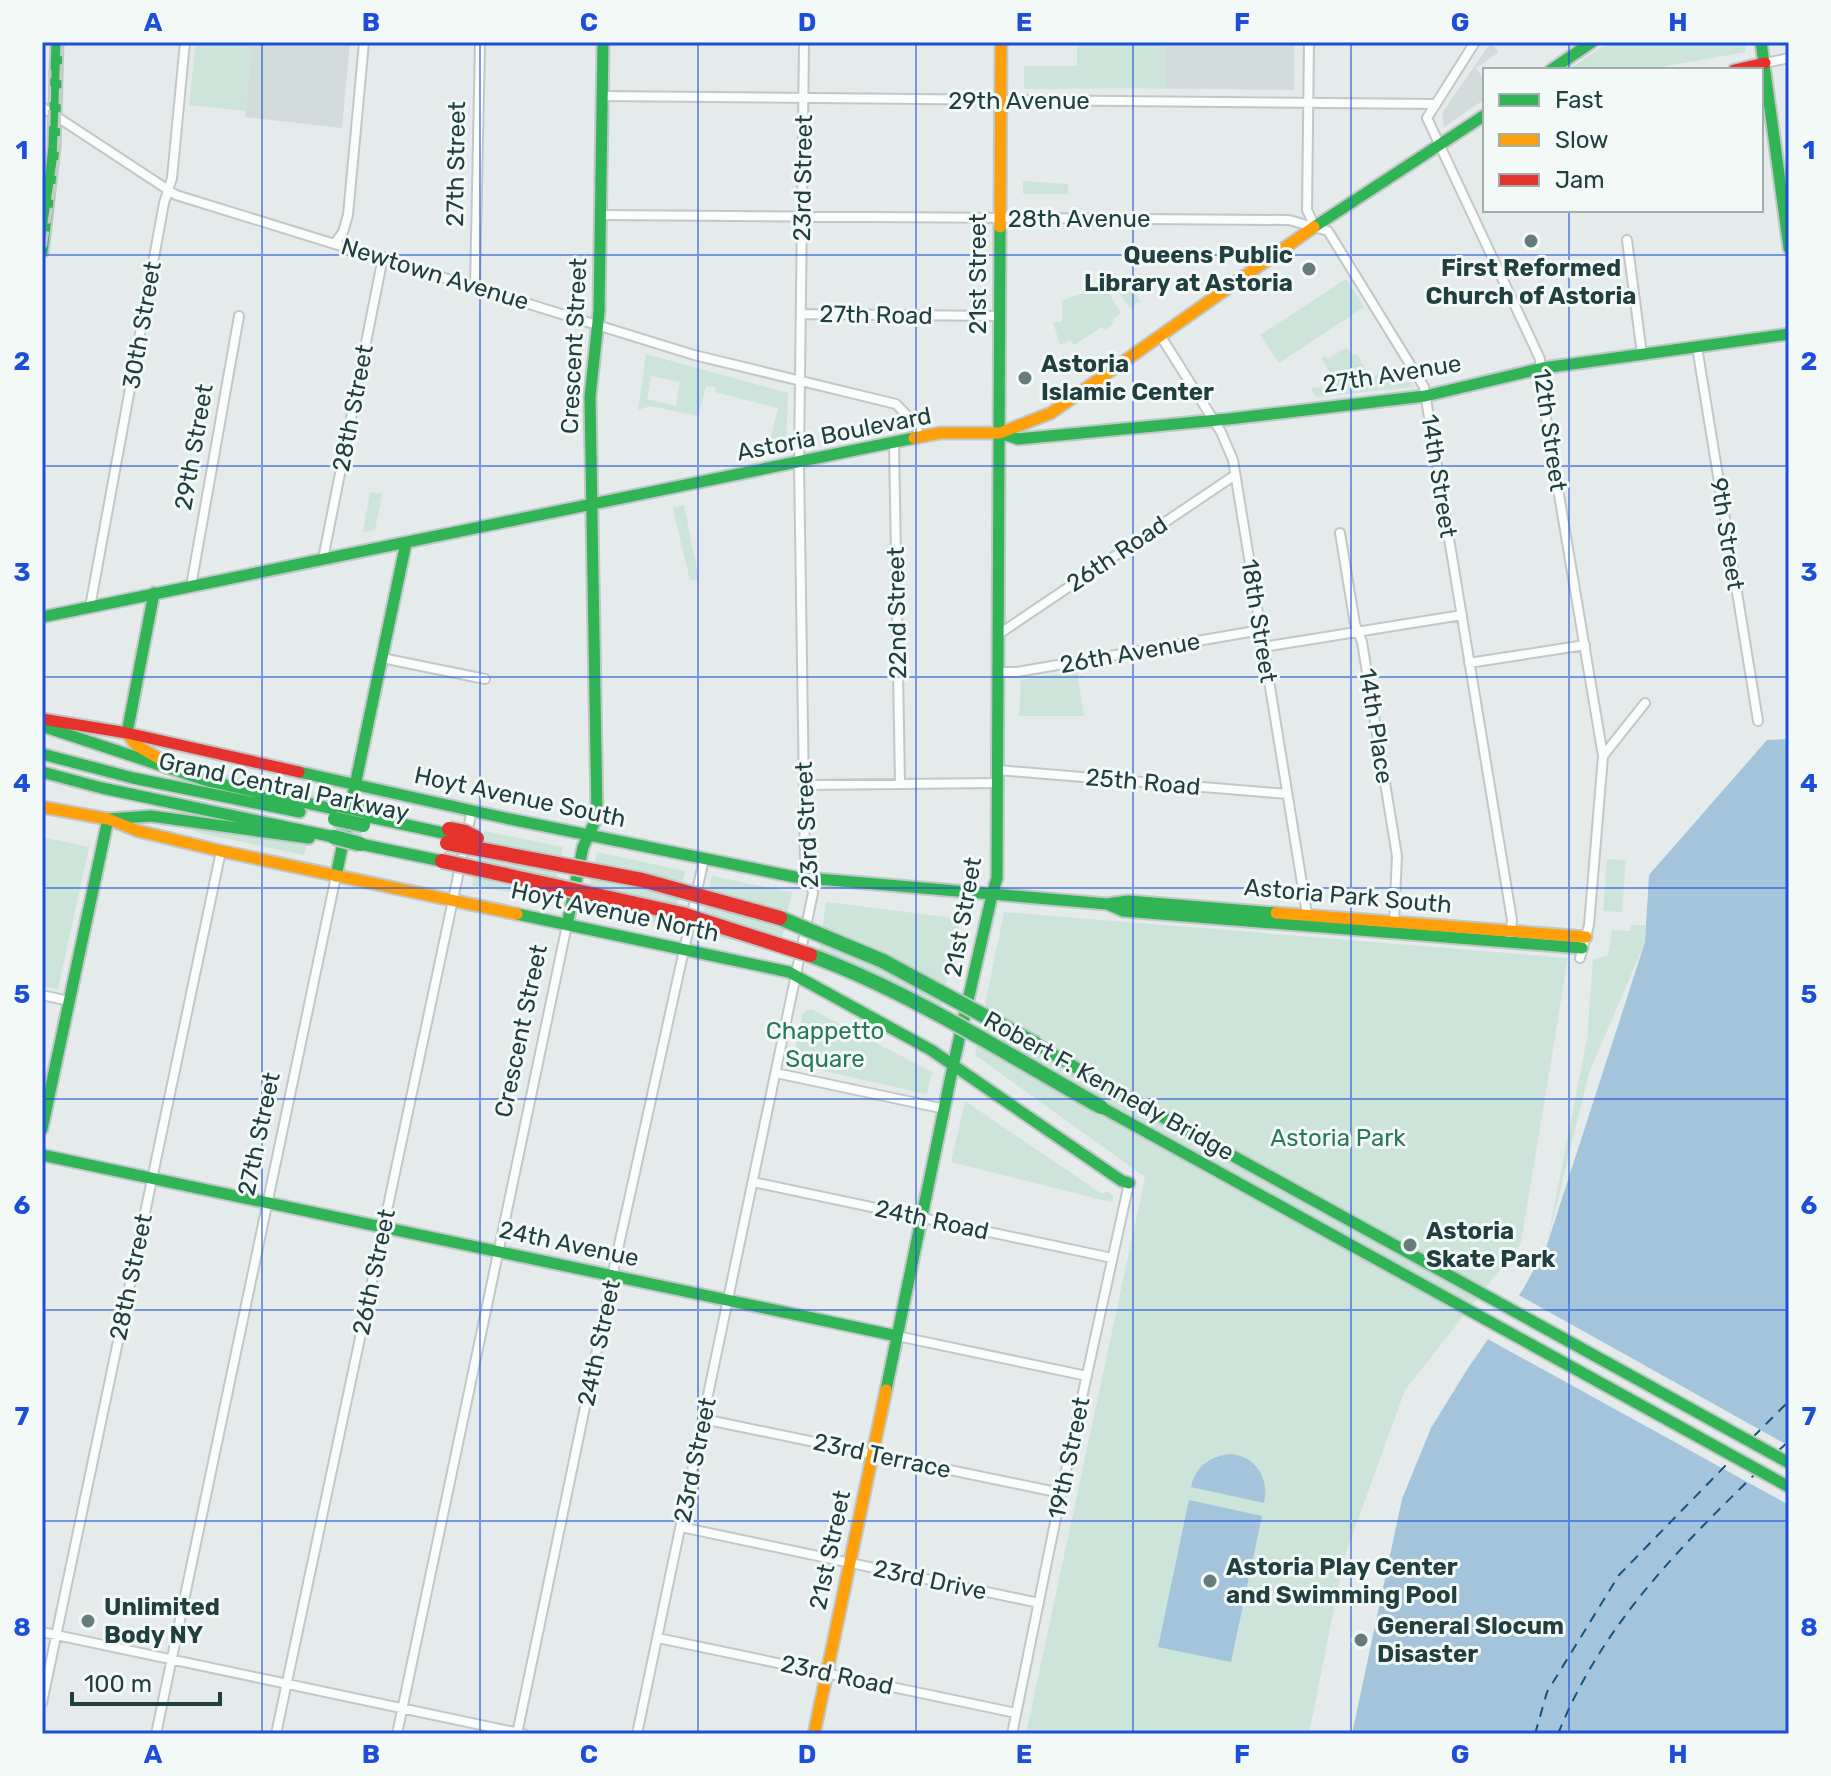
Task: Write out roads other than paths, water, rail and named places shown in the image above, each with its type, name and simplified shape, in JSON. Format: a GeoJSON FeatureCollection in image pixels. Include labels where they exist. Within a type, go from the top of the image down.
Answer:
{"type":"FeatureCollection","features":[{"type":"Feature","properties":{"kind":"main road"},"geometry":{"type":"LineString","coordinates":[[42,252],[57,117],[57,42]]}},
{"type":"Feature","properties":{"kind":"main road","name":"Crescent Street"},"geometry":{"type":"LineString","coordinates":[[567,925],[583,847],[597,817],[590,397],[598,325],[603,42]]}},
{"type":"Feature","properties":{"kind":"main road","name":"21st Street"},"geometry":{"type":"LineString","coordinates":[[814,1734],[953,1066],[997,878],[1001,42]]}},
{"type":"Feature","properties":{"kind":"main road"},"geometry":{"type":"LineString","coordinates":[[1554,68],[1592,42]]}},
{"type":"Feature","properties":{"kind":"main road"},"geometry":{"type":"LineString","coordinates":[[1761,42],[1789,248]]}},
{"type":"Feature","properties":{"kind":"main road"},"geometry":{"type":"LineString","coordinates":[[1743,68],[1765,63]]}},
{"type":"Feature","properties":{"kind":"main road","name":"Astoria Boulevard"},"geometry":{"type":"LineString","coordinates":[[42,617],[940,433],[1000,433],[1051,413],[1315,227],[1483,116]]}},
{"type":"Feature","properties":{"kind":"main road","name":"27th Avenue"},"geometry":{"type":"LineString","coordinates":[[1000,433],[1018,439],[1425,396],[1540,368],[1789,334]]}},
{"type":"Feature","properties":{"kind":"main road","name":"27th Street"},"geometry":{"type":"LineString","coordinates":[[336,876],[406,543]]}},
{"type":"Feature","properties":{"kind":"main road"},"geometry":{"type":"LineString","coordinates":[[154,593],[127,733],[142,750],[186,769],[337,811]]}},
{"type":"Feature","properties":{"kind":"main road","name":"Hoyt Avenue South"},"geometry":{"type":"LineString","coordinates":[[42,719],[127,733],[704,859],[809,878],[992,895]]}},
{"type":"Feature","properties":{"kind":"main road"},"geometry":{"type":"LineString","coordinates":[[42,726],[198,779],[337,811]]}},
{"type":"Feature","properties":{"kind":"main road","name":"Grand Central Parkway"},"geometry":{"type":"LineString","coordinates":[[42,754],[120,775],[337,811],[448,836],[518,856]]}},
{"type":"Feature","properties":{"kind":"main road","name":"Grand Central Parkway"},"geometry":{"type":"LineString","coordinates":[[42,772],[360,844]]}},
{"type":"Feature","properties":{"kind":"main road","name":"Hoyt Avenue North"},"geometry":{"type":"LineString","coordinates":[[42,807],[108,819],[138,831],[221,851],[797,975],[931,1050],[1129,1183]]}},
{"type":"Feature","properties":{"kind":"main road"},"geometry":{"type":"LineString","coordinates":[[42,1129],[108,819],[151,816],[334,839]]}},
{"type":"Feature","properties":{"kind":"main road"},"geometry":{"type":"LineString","coordinates":[[448,836],[465,832],[518,856]]}},
{"type":"Feature","properties":{"kind":"main road","name":"Robert F. Kennedy Bridge"},"geometry":{"type":"LineString","coordinates":[[360,844],[694,916],[793,948],[859,976],[1789,1487]]}},
{"type":"Feature","properties":{"kind":"main road","name":"Robert F. Kennedy Bridge"},"geometry":{"type":"LineString","coordinates":[[518,856],[625,875],[706,895],[798,925],[875,958],[1036,1044],[1123,1096],[1789,1463]]}},
{"type":"Feature","properties":{"kind":"main road","name":"Astoria Park South"},"geometry":{"type":"LineString","coordinates":[[992,895],[1107,904],[1128,901],[1510,937]]}},
{"type":"Feature","properties":{"kind":"main road","name":"Astoria Park South"},"geometry":{"type":"LineString","coordinates":[[1308,920],[1394,922],[1583,948]]}},
{"type":"Feature","properties":{"kind":"main road","name":"24th Avenue"},"geometry":{"type":"LineString","coordinates":[[42,1155],[897,1336]]}},
{"type":"Feature","properties":{"kind":"street","name":"30th Street"},"geometry":{"type":"LineString","coordinates":[[90,607],[172,178],[185,42]]}},
{"type":"Feature","properties":{"kind":"street"},"geometry":{"type":"LineString","coordinates":[[335,243],[343,232],[348,215],[364,42]]}},
{"type":"Feature","properties":{"kind":"street","name":"27th Street"},"geometry":{"type":"LineString","coordinates":[[475,287],[480,42]]}},
{"type":"Feature","properties":{"kind":"street","name":"23rd Street"},"geometry":{"type":"LineString","coordinates":[[637,1734],[813,893],[805,861],[799,462],[804,42]]}},
{"type":"Feature","properties":{"kind":"street"},"geometry":{"type":"LineString","coordinates":[[1309,42],[1307,210],[1315,227]]}},
{"type":"Feature","properties":{"kind":"street"},"geometry":{"type":"LineString","coordinates":[[1436,104],[1475,42]]}},
{"type":"Feature","properties":{"kind":"street"},"geometry":{"type":"LineString","coordinates":[[1765,63],[1789,58]]}},
{"type":"Feature","properties":{"kind":"street","name":"29th Avenue"},"geometry":{"type":"LineString","coordinates":[[602,96],[1436,104]]}},
{"type":"Feature","properties":{"kind":"street","name":"12th Street"},"geometry":{"type":"LineString","coordinates":[[1436,104],[1427,118],[1540,359],[1603,756],[1589,925],[1583,948]]}},
{"type":"Feature","properties":{"kind":"street","name":"Newtown Avenue"},"geometry":{"type":"LineString","coordinates":[[42,107],[176,195],[694,355],[896,404],[917,426],[919,438]]}},
{"type":"Feature","properties":{"kind":"street","name":"28th Avenue"},"geometry":{"type":"LineString","coordinates":[[602,215],[1289,220],[1315,227]]}},
{"type":"Feature","properties":{"kind":"street","name":"14th Street"},"geometry":{"type":"LineString","coordinates":[[1315,227],[1328,231],[1423,384],[1512,922],[1510,937]]}},
{"type":"Feature","properties":{"kind":"street"},"geometry":{"type":"LineString","coordinates":[[1627,240],[1642,354]]}},
{"type":"Feature","properties":{"kind":"street","name":"28th Street"},"geometry":{"type":"LineString","coordinates":[[323,559],[383,257]]}},
{"type":"Feature","properties":{"kind":"street","name":"27th Road"},"geometry":{"type":"LineString","coordinates":[[801,314],[999,316]]}},
{"type":"Feature","properties":{"kind":"street","name":"29th Street"},"geometry":{"type":"LineString","coordinates":[[191,586],[239,316]]}},
{"type":"Feature","properties":{"kind":"street","name":"18th Street"},"geometry":{"type":"LineString","coordinates":[[1160,335],[1228,447],[1308,920]]}},
{"type":"Feature","properties":{"kind":"street","name":"9th Street"},"geometry":{"type":"LineString","coordinates":[[1697,347],[1758,721]]}},
{"type":"Feature","properties":{"kind":"street","name":"22nd Street"},"geometry":{"type":"LineString","coordinates":[[894,443],[900,784]]}},
{"type":"Feature","properties":{"kind":"street","name":"26th Road"},"geometry":{"type":"LineString","coordinates":[[999,634],[1235,475]]}},
{"type":"Feature","properties":{"kind":"street","name":"14th Place"},"geometry":{"type":"LineString","coordinates":[[1340,533],[1397,856],[1394,922]]}},
{"type":"Feature","properties":{"kind":"street"},"geometry":{"type":"LineString","coordinates":[[1263,647],[1462,615]]}},
{"type":"Feature","properties":{"kind":"street","name":"26th Avenue"},"geometry":{"type":"LineString","coordinates":[[999,672],[1017,672],[1261,630]]}},
{"type":"Feature","properties":{"kind":"street"},"geometry":{"type":"LineString","coordinates":[[1469,663],[1585,645]]}},
{"type":"Feature","properties":{"kind":"street"},"geometry":{"type":"LineString","coordinates":[[382,658],[485,679]]}},
{"type":"Feature","properties":{"kind":"street"},"geometry":{"type":"LineString","coordinates":[[1603,756],[1645,703]]}},
{"type":"Feature","properties":{"kind":"street","name":"25th Road"},"geometry":{"type":"LineString","coordinates":[[804,785],[900,784],[998,776],[1287,794]]}},
{"type":"Feature","properties":{"kind":"street","name":"26th Street"},"geometry":{"type":"LineString","coordinates":[[276,1734],[472,810]]}},
{"type":"Feature","properties":{"kind":"street","name":"28th Street"},"geometry":{"type":"LineString","coordinates":[[42,1703],[221,851]]}},
{"type":"Feature","properties":{"kind":"street","name":"24th Street"},"geometry":{"type":"LineString","coordinates":[[519,1734],[613,1275],[704,859]]}},
{"type":"Feature","properties":{"kind":"street","name":"27th Street"},"geometry":{"type":"LineString","coordinates":[[156,1734],[336,876]]}},
{"type":"Feature","properties":{"kind":"street","name":"Crescent Street"},"geometry":{"type":"LineString","coordinates":[[397,1734],[567,925]]}},
{"type":"Feature","properties":{"kind":"street"},"geometry":{"type":"LineString","coordinates":[[42,995],[69,1001]]}},
{"type":"Feature","properties":{"kind":"street"},"geometry":{"type":"LineString","coordinates":[[776,1073],[945,1109]]}},
{"type":"Feature","properties":{"kind":"street","name":"24th Road"},"geometry":{"type":"LineString","coordinates":[[753,1182],[1112,1258]]}},
{"type":"Feature","properties":{"kind":"street","name":"19th Street"},"geometry":{"type":"LineString","coordinates":[[1012,1734],[1129,1183]]}},
{"type":"Feature","properties":{"kind":"street","name":"24th Avenue"},"geometry":{"type":"LineString","coordinates":[[897,1336],[1087,1376]]}},
{"type":"Feature","properties":{"kind":"street","name":"23rd Terrace"},"geometry":{"type":"LineString","coordinates":[[703,1419],[1061,1493]]}},
{"type":"Feature","properties":{"kind":"street","name":"23rd Drive"},"geometry":{"type":"LineString","coordinates":[[681,1527],[1039,1603]]}},
{"type":"Feature","properties":{"kind":"street"},"geometry":{"type":"LineString","coordinates":[[42,1632],[519,1734]]}},
{"type":"Feature","properties":{"kind":"street","name":"23rd Road"},"geometry":{"type":"LineString","coordinates":[[658,1638],[1016,1713]]}},
{"type":"Feature","properties":{"kind":"water"},"geometry":{"type":"Polygon","coordinates":[[[1789,739],[1789,1734],[1352,1734],[1402,1499],[1431,1428],[1522,1291],[1546,1248],[1645,942],[1649,875],[1767,740],[1789,739]]]}},
{"type":"Feature","properties":{"kind":"water"},"geometry":{"type":"Polygon","coordinates":[[[1229,1454],[1246,1459],[1258,1470],[1265,1485],[1264,1503],[1191,1487],[1204,1464],[1229,1454]]]}},
{"type":"Feature","properties":{"kind":"water","name":"Astoria Play Center and Swimming Pool"},"geometry":{"type":"Polygon","coordinates":[[[1189,1500],[1262,1516],[1231,1662],[1158,1647],[1189,1500]]]}},
{"type":"Feature","properties":{"kind":"railway"},"geometry":{"type":"LineString","coordinates":[[42,271],[58,161],[62,42]]}},
{"type":"Feature","properties":{"kind":"railway"},"geometry":{"type":"LineString","coordinates":[[49,126],[50,70]]}},
{"type":"Feature","properties":{"kind":"place","name":"First Reformed Church of Astoria"},"geometry":{"type":"Point","coordinates":[1531,241]}},
{"type":"Feature","properties":{"kind":"place","name":"Queens Public Library at Astoria"},"geometry":{"type":"Point","coordinates":[1309,269]}},
{"type":"Feature","properties":{"kind":"place","name":"Astoria Islamic Center"},"geometry":{"type":"Point","coordinates":[1025,378]}},
{"type":"Feature","properties":{"kind":"place","name":"Astoria Skate Park"},"geometry":{"type":"Point","coordinates":[1410,1245]}},
{"type":"Feature","properties":{"kind":"place","name":"Astoria Play Center and Swimming Pool"},"geometry":{"type":"Point","coordinates":[1210,1581]}},
{"type":"Feature","properties":{"kind":"place","name":"Unlimited Body NY"},"geometry":{"type":"Point","coordinates":[88,1621]}},
{"type":"Feature","properties":{"kind":"place","name":"General Slocum Disaster"},"geometry":{"type":"Point","coordinates":[1361,1640]}},
{"type":"Feature","properties":{"kind":"park label","name":"Chappetto Square"},"geometry":{"type":"Point","coordinates":[825,1045]}},
{"type":"Feature","properties":{"kind":"park label","name":"Astoria Park"},"geometry":{"type":"Point","coordinates":[1338,1138]}}]}
